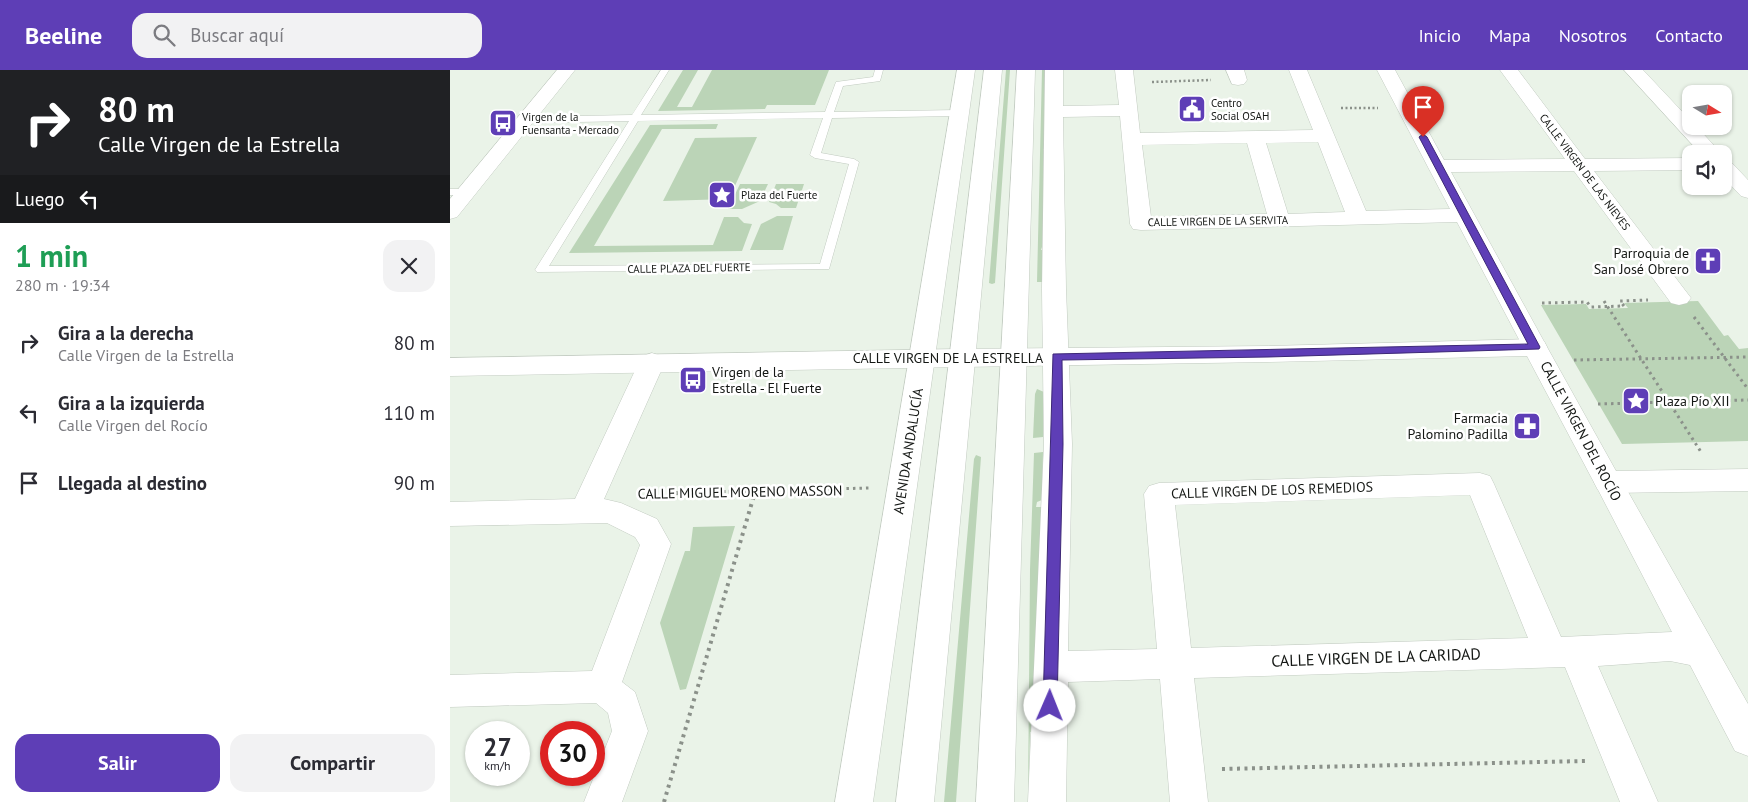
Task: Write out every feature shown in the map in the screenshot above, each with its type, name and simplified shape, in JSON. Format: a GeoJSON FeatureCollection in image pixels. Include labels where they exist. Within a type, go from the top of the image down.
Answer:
{"type":"FeatureCollection","features":[{"type":"Feature","properties":{"kind":"street"},"geometry":{"type":"LineString","coordinates":[[450,212],[459,192],[525,120],[566,70]]}},
{"type":"Feature","properties":{"kind":"street","name":"AVENIDA ANDALUCÍA"},"geometry":{"type":"LineString","coordinates":[[854,802],[966,70]]}},
{"type":"Feature","properties":{"kind":"street"},"geometry":{"type":"LineString","coordinates":[[915,802],[993,70]]}},
{"type":"Feature","properties":{"kind":"street"},"geometry":{"type":"LineString","coordinates":[[995,802],[1026,70]]}},
{"type":"Feature","properties":{"kind":"street"},"geometry":{"type":"LineString","coordinates":[[1047,802],[1058,444],[1054,289],[1054,70]]}},
{"type":"Feature","properties":{"kind":"street","name":"CALLE VIRGEN DE LA SERVITA"},"geometry":{"type":"LineString","coordinates":[[1124,70],[1142,224],[1465,215]]}},
{"type":"Feature","properties":{"kind":"street"},"geometry":{"type":"LineString","coordinates":[[1298,70],[1358,218]]}},
{"type":"Feature","properties":{"kind":"street","name":"CALLE VIRGEN DEL ROCÍO"},"geometry":{"type":"LineString","coordinates":[[1386,70],[1748,739]]}},
{"type":"Feature","properties":{"kind":"street","name":"CALLE VIRGEN DE LAS NIEVES"},"geometry":{"type":"LineString","coordinates":[[1509,70],[1680,299]]}},
{"type":"Feature","properties":{"kind":"street"},"geometry":{"type":"LineString","coordinates":[[1633,70],[1704,145]]}},
{"type":"Feature","properties":{"kind":"street"},"geometry":{"type":"LineString","coordinates":[[1053,112],[1128,110]]}},
{"type":"Feature","properties":{"kind":"street"},"geometry":{"type":"LineString","coordinates":[[1131,139],[1325,136]]}},
{"type":"Feature","properties":{"kind":"street"},"geometry":{"type":"LineString","coordinates":[[1255,137],[1279,220]]}},
{"type":"Feature","properties":{"kind":"street"},"geometry":{"type":"LineString","coordinates":[[1732,164],[1748,163]]}},
{"type":"Feature","properties":{"kind":"street"},"geometry":{"type":"LineString","coordinates":[[1439,166],[1682,164]]}},
{"type":"Feature","properties":{"kind":"street"},"geometry":{"type":"LineString","coordinates":[[1732,174],[1748,192]]}},
{"type":"Feature","properties":{"kind":"street","name":"CALLE VIRGEN DE LA ESTRELLA"},"geometry":{"type":"LineString","coordinates":[[450,367],[652,362],[1268,354],[1535,347]]}},
{"type":"Feature","properties":{"kind":"street"},"geometry":{"type":"LineString","coordinates":[[598,511],[652,362]]}},
{"type":"Feature","properties":{"kind":"street"},"geometry":{"type":"LineString","coordinates":[[1608,482],[1748,480]]}},
{"type":"Feature","properties":{"kind":"street","name":"CALLE VIRGEN DE LOS REMEDIOS"},"geometry":{"type":"LineString","coordinates":[[1189,802],[1177,663],[1159,494],[1480,484],[1563,652],[1621,760],[1639,802]]}},
{"type":"Feature","properties":{"kind":"street"},"geometry":{"type":"LineString","coordinates":[[450,514],[598,511],[646,528],[656,544],[603,687]]}},
{"type":"Feature","properties":{"kind":"street","name":"CALLE VIRGEN DE LA CARIDAD"},"geometry":{"type":"LineString","coordinates":[[1051,668],[1563,652],[1670,646],[1701,652]]}},
{"type":"Feature","properties":{"kind":"street"},"geometry":{"type":"LineString","coordinates":[[450,692],[603,687],[623,704],[630,731],[603,802]]}},
{"type":"Feature","properties":{"kind":"lane","name":"CALLE PLAZA DEL FUERTE"},"geometry":{"type":"LineString","coordinates":[[664,70],[541,270],[825,267],[854,162],[815,154],[839,84],[876,79],[879,70]]}},
{"type":"Feature","properties":{"kind":"lane"},"geometry":{"type":"LineString","coordinates":[[525,120],[959,113]]}},
{"type":"Feature","properties":{"kind":"path"},"geometry":{"type":"LineString","coordinates":[[1313,108],[1407,107]]}},
{"type":"Feature","properties":{"kind":"path"},"geometry":{"type":"LineString","coordinates":[[1536,303],[1587,302],[1590,307],[1624,306],[1620,301],[1680,299],[1748,389]]}},
{"type":"Feature","properties":{"kind":"path"},"geometry":{"type":"LineString","coordinates":[[1604,301],[1701,452]]}},
{"type":"Feature","properties":{"kind":"path"},"geometry":{"type":"LineString","coordinates":[[1569,360],[1748,357]]}},
{"type":"Feature","properties":{"kind":"path"},"geometry":{"type":"LineString","coordinates":[[1595,404],[1748,400]]}},
{"type":"Feature","properties":{"kind":"path","name":"CALLE MIGUEL MORENO MASSON"},"geometry":{"type":"LineString","coordinates":[[598,511],[631,495],[876,488]]}},
{"type":"Feature","properties":{"kind":"path"},"geometry":{"type":"LineString","coordinates":[[664,802],[755,492]]}},
{"type":"Feature","properties":{"kind":"path"},"geometry":{"type":"LineString","coordinates":[[1186,770],[1621,760]]}},
{"type":"Feature","properties":{"kind":"green space"},"geometry":{"type":"Polygon","coordinates":[[[683,70],[698,70],[677,107],[692,107],[712,70],[829,70],[815,105],[767,105],[765,109],[658,111],[683,70]]]}},
{"type":"Feature","properties":{"kind":"green space"},"geometry":{"type":"Polygon","coordinates":[[[1006,70],[1010,70],[995,283],[992,284],[989,283],[1006,70]]]}},
{"type":"Feature","properties":{"kind":"green space"},"geometry":{"type":"Polygon","coordinates":[[[1042,70],[1049,70],[1047,148],[1043,149],[1044,151],[1047,150],[1046,247],[1042,247],[1041,250],[1046,250],[1046,282],[1037,282],[1042,70]]]}},
{"type":"Feature","properties":{"kind":"green space"},"geometry":{"type":"Polygon","coordinates":[[[718,124],[716,129],[662,129],[594,246],[713,245],[724,217],[738,217],[744,223],[752,224],[742,251],[569,253],[650,125],[718,124]]]}},
{"type":"Feature","properties":{"kind":"green space"},"geometry":{"type":"Polygon","coordinates":[[[757,137],[729,199],[663,201],[695,138],[757,137]]]}},
{"type":"Feature","properties":{"kind":"green space"},"geometry":{"type":"Polygon","coordinates":[[[740,184],[768,184],[760,201],[742,209],[728,209],[740,184]]]}},
{"type":"Feature","properties":{"kind":"green space"},"geometry":{"type":"Polygon","coordinates":[[[776,184],[804,184],[796,208],[781,208],[769,202],[776,184]]]}},
{"type":"Feature","properties":{"kind":"green space"},"geometry":{"type":"Polygon","coordinates":[[[777,216],[793,216],[783,250],[750,250],[761,224],[777,216]]]}},
{"type":"Feature","properties":{"kind":"green space"},"geometry":{"type":"Polygon","coordinates":[[[1698,301],[1724,336],[1728,335],[1739,349],[1748,348],[1748,441],[1622,444],[1541,305],[1586,304],[1589,309],[1628,308],[1624,303],[1698,301]]]}},
{"type":"Feature","properties":{"kind":"green space"},"geometry":{"type":"Polygon","coordinates":[[[1037,389],[1044,392],[1043,437],[1033,438],[1035,394],[1037,389]]]}},
{"type":"Feature","properties":{"kind":"green space"},"geometry":{"type":"Polygon","coordinates":[[[1043,452],[1042,500],[1037,502],[1036,507],[1042,507],[1039,730],[1030,732],[1028,802],[1030,570],[1034,453],[1043,452]]]}},
{"type":"Feature","properties":{"kind":"green space"},"geometry":{"type":"Polygon","coordinates":[[[976,455],[981,457],[956,802],[944,802],[974,459],[976,455]]]}},
{"type":"Feature","properties":{"kind":"green space"},"geometry":{"type":"Polygon","coordinates":[[[735,526],[686,689],[680,690],[660,623],[685,551],[690,551],[693,527],[735,526]]]}},
{"type":"Feature","properties":{"kind":"place","name":"Centro Social OSAH"},"geometry":{"type":"Point","coordinates":[1192,109]}},
{"type":"Feature","properties":{"kind":"place","name":"Virgen de la Fuensanta - Mercado"},"geometry":{"type":"Point","coordinates":[503,123]}},
{"type":"Feature","properties":{"kind":"place","name":"Plaza del Fuerte"},"geometry":{"type":"Point","coordinates":[722,195]}},
{"type":"Feature","properties":{"kind":"place","name":"Parroquia de San José Obrero"},"geometry":{"type":"Point","coordinates":[1708,261]}},
{"type":"Feature","properties":{"kind":"place","name":"Virgen de la Estrella - El Fuerte"},"geometry":{"type":"Point","coordinates":[693,380]}},
{"type":"Feature","properties":{"kind":"place","name":"Plaza Pío XII"},"geometry":{"type":"Point","coordinates":[1636,401]}},
{"type":"Feature","properties":{"kind":"place","name":"Farmacia Palomino Padilla"},"geometry":{"type":"Point","coordinates":[1527,426]}},
{"type":"Feature","properties":{"kind":"route"},"geometry":{"type":"LineString","coordinates":[[1050,706],[1058,444],[1057,357],[1535,347],[1423,137]]}}]}
